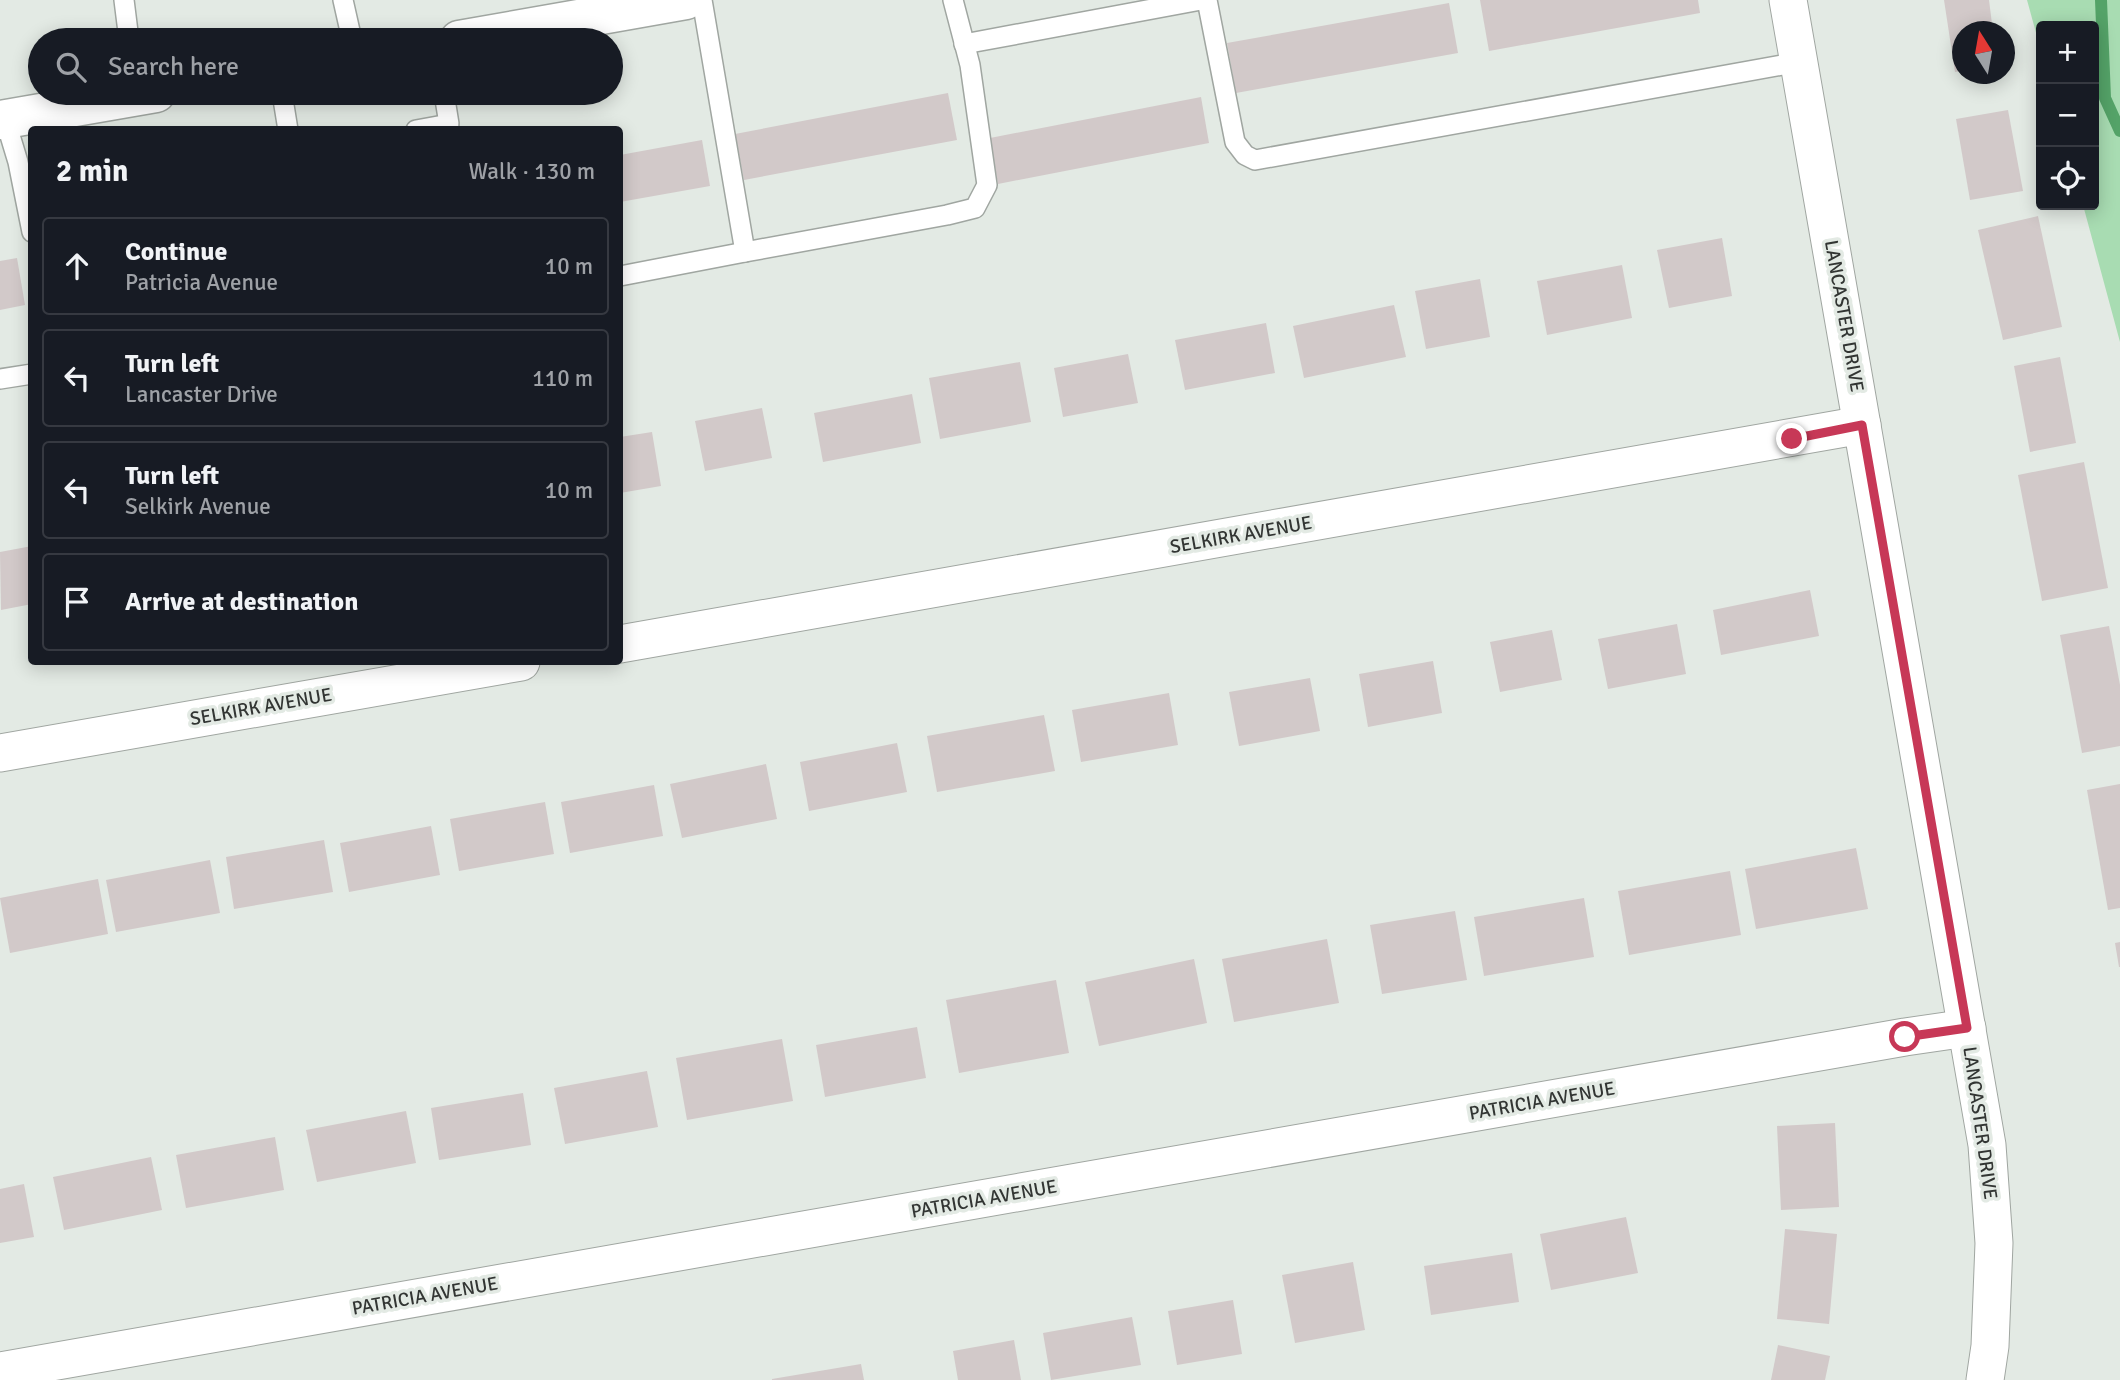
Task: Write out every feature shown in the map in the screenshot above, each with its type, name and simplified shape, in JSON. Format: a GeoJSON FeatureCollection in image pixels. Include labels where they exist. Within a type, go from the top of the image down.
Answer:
{"type":"FeatureCollection","features":[{"type":"Feature","properties":{"kind":"street"},"geometry":{"type":"LineString","coordinates":[[527,28],[686,0]]}},
{"type":"Feature","properties":{"kind":"street","name":"LANCASTER DRIVE"},"geometry":{"type":"LineString","coordinates":[[1788,0],[1987,1145],[1994,1243],[1990,1346],[1985,1380]]}},
{"type":"Feature","properties":{"kind":"street"},"geometry":{"type":"LineString","coordinates":[[2,120],[83,105]]}},
{"type":"Feature","properties":{"kind":"street","name":"SELKIRK AVENUE"},"geometry":{"type":"LineString","coordinates":[[623,643],[1862,425]]}},
{"type":"Feature","properties":{"kind":"street","name":"SELKIRK AVENUE"},"geometry":{"type":"LineString","coordinates":[[0,753],[504,665]]}},
{"type":"Feature","properties":{"kind":"street","name":"PATRICIA AVENUE"},"geometry":{"type":"LineString","coordinates":[[0,1371],[1967,1028]]}},
{"type":"Feature","properties":{"kind":"lane"},"geometry":{"type":"LineString","coordinates":[[124,0],[128,28]]}},
{"type":"Feature","properties":{"kind":"lane"},"geometry":{"type":"LineString","coordinates":[[343,0],[349,28]]}},
{"type":"Feature","properties":{"kind":"lane"},"geometry":{"type":"LineString","coordinates":[[702,0],[745,252]]}},
{"type":"Feature","properties":{"kind":"lane"},"geometry":{"type":"LineString","coordinates":[[623,275],[975,208],[987,185],[964,44],[953,0]]}},
{"type":"Feature","properties":{"kind":"lane"},"geometry":{"type":"LineString","coordinates":[[964,44],[1201,0]]}},
{"type":"Feature","properties":{"kind":"lane"},"geometry":{"type":"LineString","coordinates":[[1207,0],[1236,142],[1245,155],[1255,160],[1799,62]]}},
{"type":"Feature","properties":{"kind":"lane"},"geometry":{"type":"LineString","coordinates":[[284,105],[287,126]]}},
{"type":"Feature","properties":{"kind":"lane"},"geometry":{"type":"LineString","coordinates":[[438,126],[449,124],[446,105]]}},
{"type":"Feature","properties":{"kind":"lane"},"geometry":{"type":"LineString","coordinates":[[2,120],[18,162],[28,212]]}},
{"type":"Feature","properties":{"kind":"lane"},"geometry":{"type":"LineString","coordinates":[[0,379],[28,375]]}},
{"type":"Feature","properties":{"kind":"green space"},"geometry":{"type":"Polygon","coordinates":[[[2027,0],[2120,0],[2120,342],[2084,210],[2099,210],[2099,21],[2036,21],[2036,33],[2027,0]]]}},
{"type":"Feature","properties":{"kind":"building"},"geometry":{"type":"Polygon","coordinates":[[[1480,0],[1698,0],[1700,13],[1489,51],[1480,0]]]}},
{"type":"Feature","properties":{"kind":"building"},"geometry":{"type":"Polygon","coordinates":[[[1944,0],[1989,0],[1992,21],[1952,21],[1952,52],[1944,0]]]}},
{"type":"Feature","properties":{"kind":"building"},"geometry":{"type":"Polygon","coordinates":[[[1449,3],[1458,53],[1236,93],[1227,43],[1449,3]]]}},
{"type":"Feature","properties":{"kind":"building"},"geometry":{"type":"Polygon","coordinates":[[[948,93],[957,140],[744,180],[735,134],[948,93]]]}},
{"type":"Feature","properties":{"kind":"building"},"geometry":{"type":"Polygon","coordinates":[[[1201,97],[1209,143],[998,184],[990,138],[1201,97]]]}},
{"type":"Feature","properties":{"kind":"building"},"geometry":{"type":"Polygon","coordinates":[[[2008,110],[2023,191],[1970,200],[1956,119],[2008,110]]]}},
{"type":"Feature","properties":{"kind":"building"},"geometry":{"type":"Polygon","coordinates":[[[702,140],[710,186],[623,201],[623,154],[702,140]]]}},
{"type":"Feature","properties":{"kind":"building"},"geometry":{"type":"Polygon","coordinates":[[[2038,216],[2062,327],[2003,340],[1978,230],[2038,216]]]}},
{"type":"Feature","properties":{"kind":"building"},"geometry":{"type":"Polygon","coordinates":[[[1722,238],[1732,296],[1669,308],[1657,250],[1722,238]]]}},
{"type":"Feature","properties":{"kind":"building"},"geometry":{"type":"Polygon","coordinates":[[[17,258],[25,305],[0,310],[0,261],[17,258]]]}},
{"type":"Feature","properties":{"kind":"building"},"geometry":{"type":"Polygon","coordinates":[[[1622,265],[1632,318],[1547,335],[1537,281],[1622,265]]]}},
{"type":"Feature","properties":{"kind":"building"},"geometry":{"type":"Polygon","coordinates":[[[1480,279],[1490,337],[1426,349],[1415,291],[1480,279]]]}},
{"type":"Feature","properties":{"kind":"building"},"geometry":{"type":"Polygon","coordinates":[[[1394,305],[1406,357],[1304,378],[1293,326],[1394,305]]]}},
{"type":"Feature","properties":{"kind":"building"},"geometry":{"type":"Polygon","coordinates":[[[1266,323],[1275,373],[1185,390],[1175,340],[1266,323]]]}},
{"type":"Feature","properties":{"kind":"building"},"geometry":{"type":"Polygon","coordinates":[[[1128,354],[1138,403],[1063,417],[1054,368],[1128,354]]]}},
{"type":"Feature","properties":{"kind":"building"},"geometry":{"type":"Polygon","coordinates":[[[2060,357],[2076,443],[2030,452],[2014,366],[2060,357]]]}},
{"type":"Feature","properties":{"kind":"building"},"geometry":{"type":"Polygon","coordinates":[[[1020,362],[1031,422],[940,439],[929,378],[1020,362]]]}},
{"type":"Feature","properties":{"kind":"building"},"geometry":{"type":"Polygon","coordinates":[[[912,394],[921,443],[823,462],[814,413],[912,394]]]}},
{"type":"Feature","properties":{"kind":"building"},"geometry":{"type":"Polygon","coordinates":[[[762,408],[772,458],[705,471],[695,421],[762,408]]]}},
{"type":"Feature","properties":{"kind":"building"},"geometry":{"type":"Polygon","coordinates":[[[652,432],[661,486],[623,492],[623,437],[652,432]]]}},
{"type":"Feature","properties":{"kind":"building"},"geometry":{"type":"Polygon","coordinates":[[[2084,462],[2108,588],[2042,601],[2018,475],[2084,462]]]}},
{"type":"Feature","properties":{"kind":"building"},"geometry":{"type":"Polygon","coordinates":[[[28,547],[28,605],[1,610],[0,552],[28,547]]]}},
{"type":"Feature","properties":{"kind":"building"},"geometry":{"type":"Polygon","coordinates":[[[1810,590],[1819,636],[1721,655],[1713,610],[1810,590]]]}},
{"type":"Feature","properties":{"kind":"building"},"geometry":{"type":"Polygon","coordinates":[[[1677,624],[1686,674],[1608,689],[1598,639],[1677,624]]]}},
{"type":"Feature","properties":{"kind":"building"},"geometry":{"type":"Polygon","coordinates":[[[2109,626],[2120,685],[2120,746],[2082,753],[2060,635],[2109,626]]]}},
{"type":"Feature","properties":{"kind":"building"},"geometry":{"type":"Polygon","coordinates":[[[1552,630],[1562,680],[1500,692],[1490,642],[1552,630]]]}},
{"type":"Feature","properties":{"kind":"building"},"geometry":{"type":"Polygon","coordinates":[[[1433,661],[1442,713],[1368,727],[1359,674],[1433,661]]]}},
{"type":"Feature","properties":{"kind":"building"},"geometry":{"type":"Polygon","coordinates":[[[1310,678],[1320,731],[1239,746],[1229,692],[1310,678]]]}},
{"type":"Feature","properties":{"kind":"building"},"geometry":{"type":"Polygon","coordinates":[[[1169,693],[1178,745],[1081,762],[1072,710],[1169,693]]]}},
{"type":"Feature","properties":{"kind":"building"},"geometry":{"type":"Polygon","coordinates":[[[1044,715],[1055,771],[937,792],[927,736],[1044,715]]]}},
{"type":"Feature","properties":{"kind":"building"},"geometry":{"type":"Polygon","coordinates":[[[897,743],[907,792],[809,811],[800,762],[897,743]]]}},
{"type":"Feature","properties":{"kind":"building"},"geometry":{"type":"Polygon","coordinates":[[[766,764],[777,819],[682,838],[670,784],[766,764]]]}},
{"type":"Feature","properties":{"kind":"building"},"geometry":{"type":"Polygon","coordinates":[[[2120,784],[2120,908],[2108,910],[2087,790],[2120,784]]]}},
{"type":"Feature","properties":{"kind":"building"},"geometry":{"type":"Polygon","coordinates":[[[654,785],[663,836],[570,853],[561,802],[654,785]]]}},
{"type":"Feature","properties":{"kind":"building"},"geometry":{"type":"Polygon","coordinates":[[[545,802],[554,854],[459,871],[450,819],[545,802]]]}},
{"type":"Feature","properties":{"kind":"building"},"geometry":{"type":"Polygon","coordinates":[[[431,826],[440,875],[349,892],[340,843],[431,826]]]}},
{"type":"Feature","properties":{"kind":"building"},"geometry":{"type":"Polygon","coordinates":[[[324,840],[333,892],[234,909],[226,857],[324,840]]]}},
{"type":"Feature","properties":{"kind":"building"},"geometry":{"type":"Polygon","coordinates":[[[1856,848],[1868,909],[1756,929],[1745,869],[1856,848]]]}},
{"type":"Feature","properties":{"kind":"building"},"geometry":{"type":"Polygon","coordinates":[[[210,860],[220,913],[116,932],[106,880],[210,860]]]}},
{"type":"Feature","properties":{"kind":"building"},"geometry":{"type":"Polygon","coordinates":[[[1730,871],[1741,935],[1629,955],[1618,891],[1730,871]]]}},
{"type":"Feature","properties":{"kind":"building"},"geometry":{"type":"Polygon","coordinates":[[[98,879],[108,934],[10,953],[0,898],[98,879]]]}},
{"type":"Feature","properties":{"kind":"building"},"geometry":{"type":"Polygon","coordinates":[[[1584,898],[1594,957],[1484,976],[1474,917],[1584,898]]]}},
{"type":"Feature","properties":{"kind":"building"},"geometry":{"type":"Polygon","coordinates":[[[1455,911],[1467,980],[1382,994],[1370,925],[1455,911]]]}},
{"type":"Feature","properties":{"kind":"building"},"geometry":{"type":"Polygon","coordinates":[[[1327,939],[1339,1003],[1234,1022],[1222,959],[1327,939]]]}},
{"type":"Feature","properties":{"kind":"building"},"geometry":{"type":"Polygon","coordinates":[[[2120,942],[2120,967],[2119,967],[2115,943],[2120,942]]]}},
{"type":"Feature","properties":{"kind":"building"},"geometry":{"type":"Polygon","coordinates":[[[1194,959],[1207,1023],[1099,1046],[1085,982],[1194,959]]]}},
{"type":"Feature","properties":{"kind":"building"},"geometry":{"type":"Polygon","coordinates":[[[1056,980],[1069,1053],[959,1073],[946,1000],[1056,980]]]}},
{"type":"Feature","properties":{"kind":"building"},"geometry":{"type":"Polygon","coordinates":[[[917,1027],[926,1078],[825,1097],[816,1045],[917,1027]]]}},
{"type":"Feature","properties":{"kind":"building"},"geometry":{"type":"Polygon","coordinates":[[[782,1039],[793,1101],[687,1120],[676,1058],[782,1039]]]}},
{"type":"Feature","properties":{"kind":"building"},"geometry":{"type":"Polygon","coordinates":[[[647,1071],[658,1127],[565,1144],[554,1088],[647,1071]]]}},
{"type":"Feature","properties":{"kind":"building"},"geometry":{"type":"Polygon","coordinates":[[[523,1093],[531,1145],[439,1160],[431,1108],[523,1093]]]}},
{"type":"Feature","properties":{"kind":"building"},"geometry":{"type":"Polygon","coordinates":[[[406,1111],[416,1163],[317,1182],[306,1130],[406,1111]]]}},
{"type":"Feature","properties":{"kind":"building"},"geometry":{"type":"Polygon","coordinates":[[[1835,1123],[1839,1207],[1781,1210],[1777,1126],[1835,1123]]]}},
{"type":"Feature","properties":{"kind":"building"},"geometry":{"type":"Polygon","coordinates":[[[275,1137],[284,1190],[186,1208],[176,1155],[275,1137]]]}},
{"type":"Feature","properties":{"kind":"building"},"geometry":{"type":"Polygon","coordinates":[[[151,1157],[162,1210],[64,1230],[53,1177],[151,1157]]]}},
{"type":"Feature","properties":{"kind":"building"},"geometry":{"type":"Polygon","coordinates":[[[24,1184],[34,1237],[0,1243],[0,1189],[24,1184]]]}},
{"type":"Feature","properties":{"kind":"building"},"geometry":{"type":"Polygon","coordinates":[[[1626,1217],[1638,1273],[1551,1290],[1540,1234],[1626,1217]]]}},
{"type":"Feature","properties":{"kind":"building"},"geometry":{"type":"Polygon","coordinates":[[[1785,1229],[1837,1234],[1829,1324],[1777,1319],[1785,1229]]]}},
{"type":"Feature","properties":{"kind":"building"},"geometry":{"type":"Polygon","coordinates":[[[1512,1253],[1519,1302],[1431,1315],[1424,1266],[1512,1253]]]}},
{"type":"Feature","properties":{"kind":"building"},"geometry":{"type":"Polygon","coordinates":[[[1353,1262],[1365,1330],[1295,1343],[1282,1275],[1353,1262]]]}},
{"type":"Feature","properties":{"kind":"building"},"geometry":{"type":"Polygon","coordinates":[[[1233,1300],[1242,1354],[1177,1365],[1168,1311],[1233,1300]]]}},
{"type":"Feature","properties":{"kind":"building"},"geometry":{"type":"Polygon","coordinates":[[[1132,1317],[1141,1365],[1051,1380],[1043,1333],[1132,1317]]]}},
{"type":"Feature","properties":{"kind":"building"},"geometry":{"type":"Polygon","coordinates":[[[1014,1340],[1021,1380],[958,1380],[953,1351],[1014,1340]]]}},
{"type":"Feature","properties":{"kind":"building"},"geometry":{"type":"Polygon","coordinates":[[[1778,1345],[1830,1356],[1825,1380],[1771,1380],[1778,1345]]]}},
{"type":"Feature","properties":{"kind":"building"},"geometry":{"type":"Polygon","coordinates":[[[861,1364],[864,1380],[772,1380],[772,1379],[861,1364]]]}},
{"type":"Feature","properties":{"kind":"waterway"},"geometry":{"type":"LineString","coordinates":[[2101,0],[2105,98],[2120,131]]}},
{"type":"Feature","properties":{"kind":"route"},"geometry":{"type":"LineString","coordinates":[[1792,439],[1862,425],[1967,1028],[1905,1037]]}}]}
